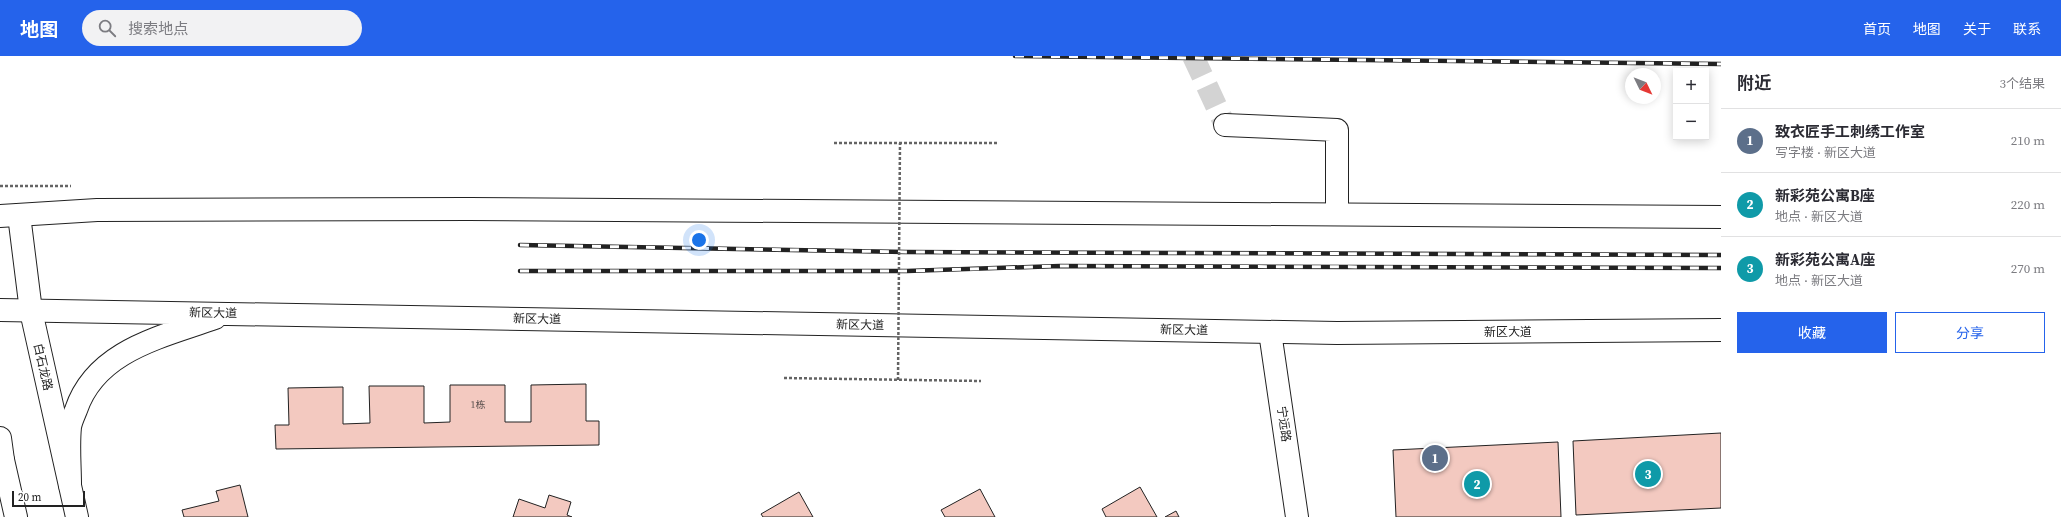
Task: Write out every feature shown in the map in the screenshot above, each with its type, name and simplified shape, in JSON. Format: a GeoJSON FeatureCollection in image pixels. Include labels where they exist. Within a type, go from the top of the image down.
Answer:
{"type":"FeatureCollection","features":[{"type":"Feature","properties":{"kind":"main road"},"geometry":{"type":"LineString","coordinates":[[1225,125],[1337,130],[1337,214]]}},
{"type":"Feature","properties":{"kind":"main road"},"geometry":{"type":"LineString","coordinates":[[10,215],[97,210],[445,209],[1721,217]]}},
{"type":"Feature","properties":{"kind":"main road","name":"白石龙路"},"geometry":{"type":"LineString","coordinates":[[10,215],[77,517]]}},
{"type":"Feature","properties":{"kind":"main road","name":"新区大道"},"geometry":{"type":"LineString","coordinates":[[0,310],[1337,333],[1721,330]]}},
{"type":"Feature","properties":{"kind":"main road"},"geometry":{"type":"LineString","coordinates":[[70,485],[70,426],[80,396],[97,373],[115,357],[156,339],[228,314]]}},
{"type":"Feature","properties":{"kind":"main road","name":"宁远路"},"geometry":{"type":"LineString","coordinates":[[1270,332],[1297,517]]}},
{"type":"Feature","properties":{"kind":"main road"},"geometry":{"type":"LineString","coordinates":[[0,438],[2,457],[16,517]]}},
{"type":"Feature","properties":{"kind":"path"},"geometry":{"type":"LineString","coordinates":[[834,143],[1000,143]]}},
{"type":"Feature","properties":{"kind":"path"},"geometry":{"type":"LineString","coordinates":[[898,380],[900,143]]}},
{"type":"Feature","properties":{"kind":"path"},"geometry":{"type":"LineString","coordinates":[[784,378],[981,381]]}},
{"type":"Feature","properties":{"kind":"building"},"geometry":{"type":"Polygon","coordinates":[[[586,384],[586,421],[599,421],[599,445],[276,449],[275,425],[289,425],[288,388],[343,387],[343,424],[370,423],[369,386],[424,386],[424,423],[450,422],[450,385],[505,385],[505,422],[531,422],[531,385],[586,384]]]}},
{"type":"Feature","properties":{"kind":"building"},"geometry":{"type":"Polygon","coordinates":[[[1721,433],[1721,508],[1576,515],[1573,441],[1721,433]]]}},
{"type":"Feature","properties":{"kind":"building"},"geometry":{"type":"Polygon","coordinates":[[[1558,442],[1561,517],[1396,517],[1393,450],[1558,442]]]}},
{"type":"Feature","properties":{"kind":"building"},"geometry":{"type":"Polygon","coordinates":[[[240,485],[248,517],[184,517],[182,510],[219,501],[216,491],[240,485]]]}},
{"type":"Feature","properties":{"kind":"building"},"geometry":{"type":"Polygon","coordinates":[[[1140,487],[1157,517],[1106,517],[1102,509],[1140,487]]]}},
{"type":"Feature","properties":{"kind":"building"},"geometry":{"type":"Polygon","coordinates":[[[980,489],[995,517],[945,517],[941,510],[980,489]]]}},
{"type":"Feature","properties":{"kind":"building"},"geometry":{"type":"Polygon","coordinates":[[[799,492],[813,517],[763,517],[761,514],[799,492]]]}},
{"type":"Feature","properties":{"kind":"building"},"geometry":{"type":"Polygon","coordinates":[[[549,495],[571,502],[567,515],[572,517],[513,517],[519,499],[545,508],[549,495]]]}},
{"type":"Feature","properties":{"kind":"building"},"geometry":{"type":"Polygon","coordinates":[[[1176,511],[1179,517],[1165,517],[1176,511]]]}},
{"type":"Feature","properties":{"kind":"tunnel"},"geometry":{"type":"LineString","coordinates":[[1193,56],[1225,125]]}},
{"type":"Feature","properties":{"kind":"railway"},"geometry":{"type":"LineString","coordinates":[[1015,56],[1721,64]]}},
{"type":"Feature","properties":{"kind":"railway"},"geometry":{"type":"LineString","coordinates":[[520,245],[906,252],[1721,255]]}},
{"type":"Feature","properties":{"kind":"railway"},"geometry":{"type":"LineString","coordinates":[[520,271],[907,271],[1060,266],[1721,268]]}},
{"type":"Feature","properties":{"kind":"place","name":"致衣匠手工刺绣工作室"},"geometry":{"type":"Point","coordinates":[1435,458]}},
{"type":"Feature","properties":{"kind":"place","name":"新彩苑公寓A座"},"geometry":{"type":"Point","coordinates":[1648,474]}},
{"type":"Feature","properties":{"kind":"place","name":"新彩苑公寓B座"},"geometry":{"type":"Point","coordinates":[1477,484]}}]}
